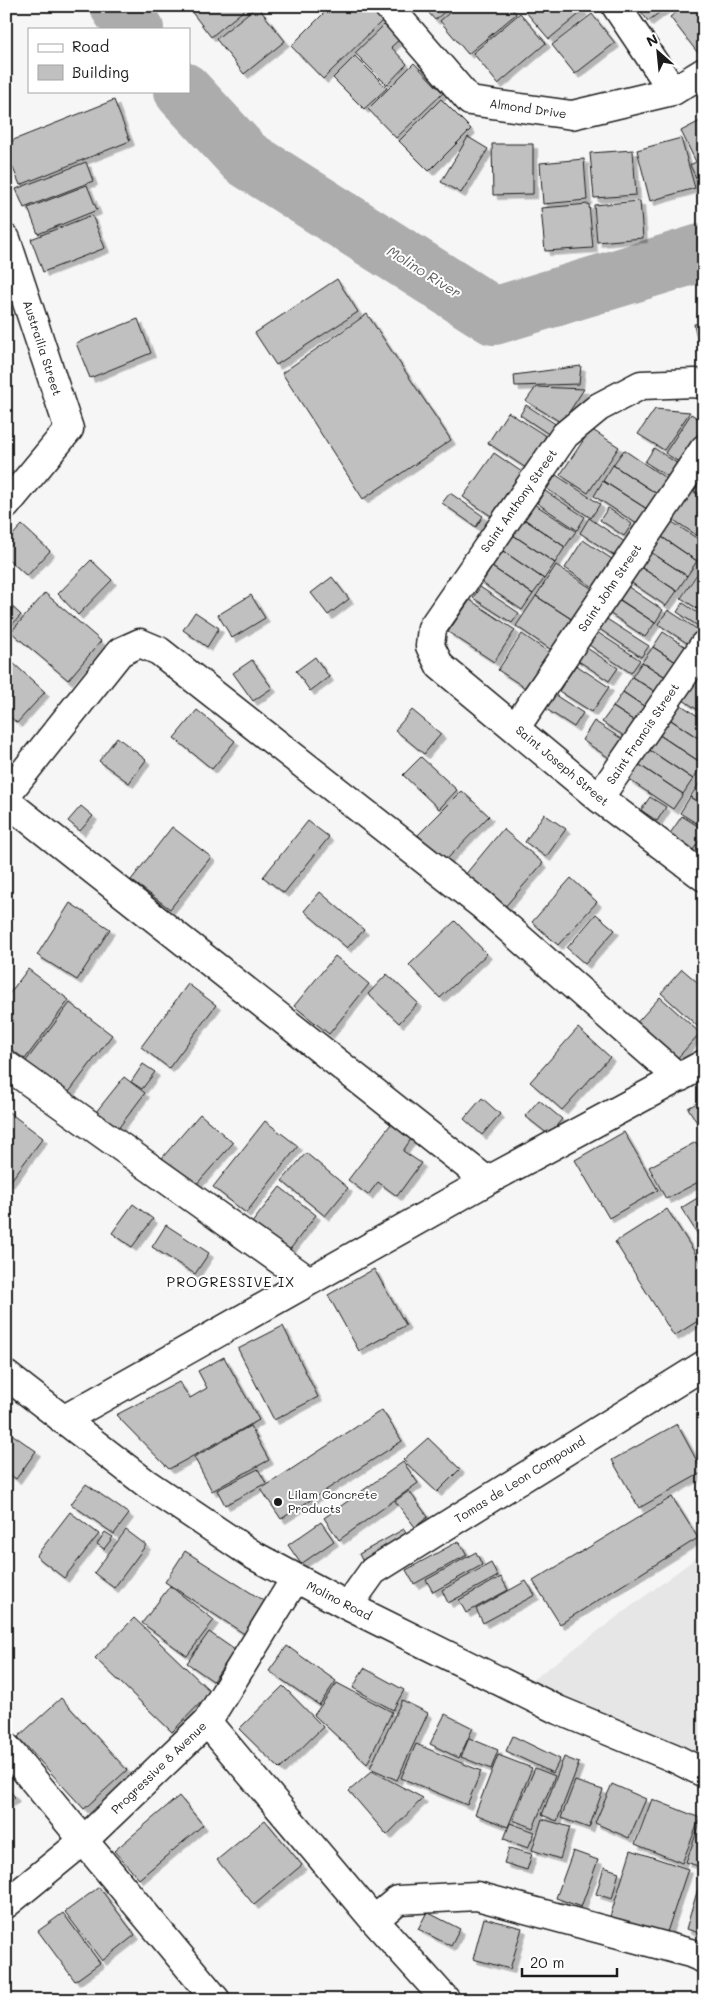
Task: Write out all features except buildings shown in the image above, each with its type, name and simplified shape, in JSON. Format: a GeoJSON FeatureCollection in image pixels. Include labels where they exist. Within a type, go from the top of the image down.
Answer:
{"type":"FeatureCollection","features":[{"type":"Feature","properties":{"kind":"street","name":"Almond Drive"},"geometry":{"type":"LineString","coordinates":[[388,6],[470,101],[572,115],[673,91],[704,72]]}},
{"type":"Feature","properties":{"kind":"street"},"geometry":{"type":"LineString","coordinates":[[616,6],[673,91]]}},
{"type":"Feature","properties":{"kind":"street","name":"Austrailia Street"},"geometry":{"type":"LineString","coordinates":[[6,239],[69,429],[6,505]]}},
{"type":"Feature","properties":{"kind":"street","name":"Saint Anthony Street"},"geometry":{"type":"LineString","coordinates":[[430,646],[432,628],[565,435],[599,407],[641,385],[695,383],[704,385]]}},
{"type":"Feature","properties":{"kind":"street","name":"Saint John Street"},"geometry":{"type":"LineString","coordinates":[[516,727],[704,449]]}},
{"type":"Feature","properties":{"kind":"street"},"geometry":{"type":"LineString","coordinates":[[6,795],[120,652],[140,642],[159,651],[482,905],[679,1078]]}},
{"type":"Feature","properties":{"kind":"street","name":"Saint Francis Street"},"geometry":{"type":"LineString","coordinates":[[599,798],[704,645]]}},
{"type":"Feature","properties":{"kind":"street","name":"Saint Joseph Street"},"geometry":{"type":"LineString","coordinates":[[430,646],[440,666],[516,727],[599,798],[701,869]]}},
{"type":"Feature","properties":{"kind":"street"},"geometry":{"type":"LineString","coordinates":[[6,801],[487,1181]]}},
{"type":"Feature","properties":{"kind":"street"},"geometry":{"type":"LineString","coordinates":[[64,1420],[487,1181],[704,1064]]}},
{"type":"Feature","properties":{"kind":"street"},"geometry":{"type":"LineString","coordinates":[[6,1065],[309,1281]]}},
{"type":"Feature","properties":{"kind":"street","name":"Tomas de Leon Compound"},"geometry":{"type":"LineString","coordinates":[[348,1606],[373,1571],[704,1365]]}},
{"type":"Feature","properties":{"kind":"street","name":"Molino Road"},"geometry":{"type":"LineString","coordinates":[[6,1375],[147,1484],[252,1555],[348,1606],[558,1710],[704,1772]]}},
{"type":"Feature","properties":{"kind":"street","name":"Progressive 8 Avenue"},"geometry":{"type":"LineString","coordinates":[[6,1904],[83,1841],[207,1722],[295,1579]]}},
{"type":"Feature","properties":{"kind":"street"},"geometry":{"type":"LineString","coordinates":[[207,1722],[374,1920],[446,2000]]}},
{"type":"Feature","properties":{"kind":"street"},"geometry":{"type":"LineString","coordinates":[[6,1747],[216,2000]]}},
{"type":"Feature","properties":{"kind":"street"},"geometry":{"type":"LineString","coordinates":[[374,1920],[398,1900],[477,1896],[690,1953],[704,1959]]}},
{"type":"Feature","properties":{"kind":"shaded area"},"geometry":{"type":"Polygon","coordinates":[[[704,1552],[704,1773],[519,1690],[704,1552]]]}},
{"type":"Feature","properties":{"kind":"waterway","name":"Molino River"},"geometry":{"type":"LineString","coordinates":[[119,6],[134,28]]}},
{"type":"Feature","properties":{"kind":"waterway","name":"Molino River"},"geometry":{"type":"LineString","coordinates":[[184,92],[245,158],[494,316],[704,252]]}},
{"type":"Feature","properties":{"kind":"place","name":"Lilam Concrete Products"},"geometry":{"type":"Point","coordinates":[278,1502]}},
{"type":"Feature","properties":{"kind":"district","name":"PROGRESSIVE IX"},"geometry":{"type":"Point","coordinates":[231,1282]}}]}
